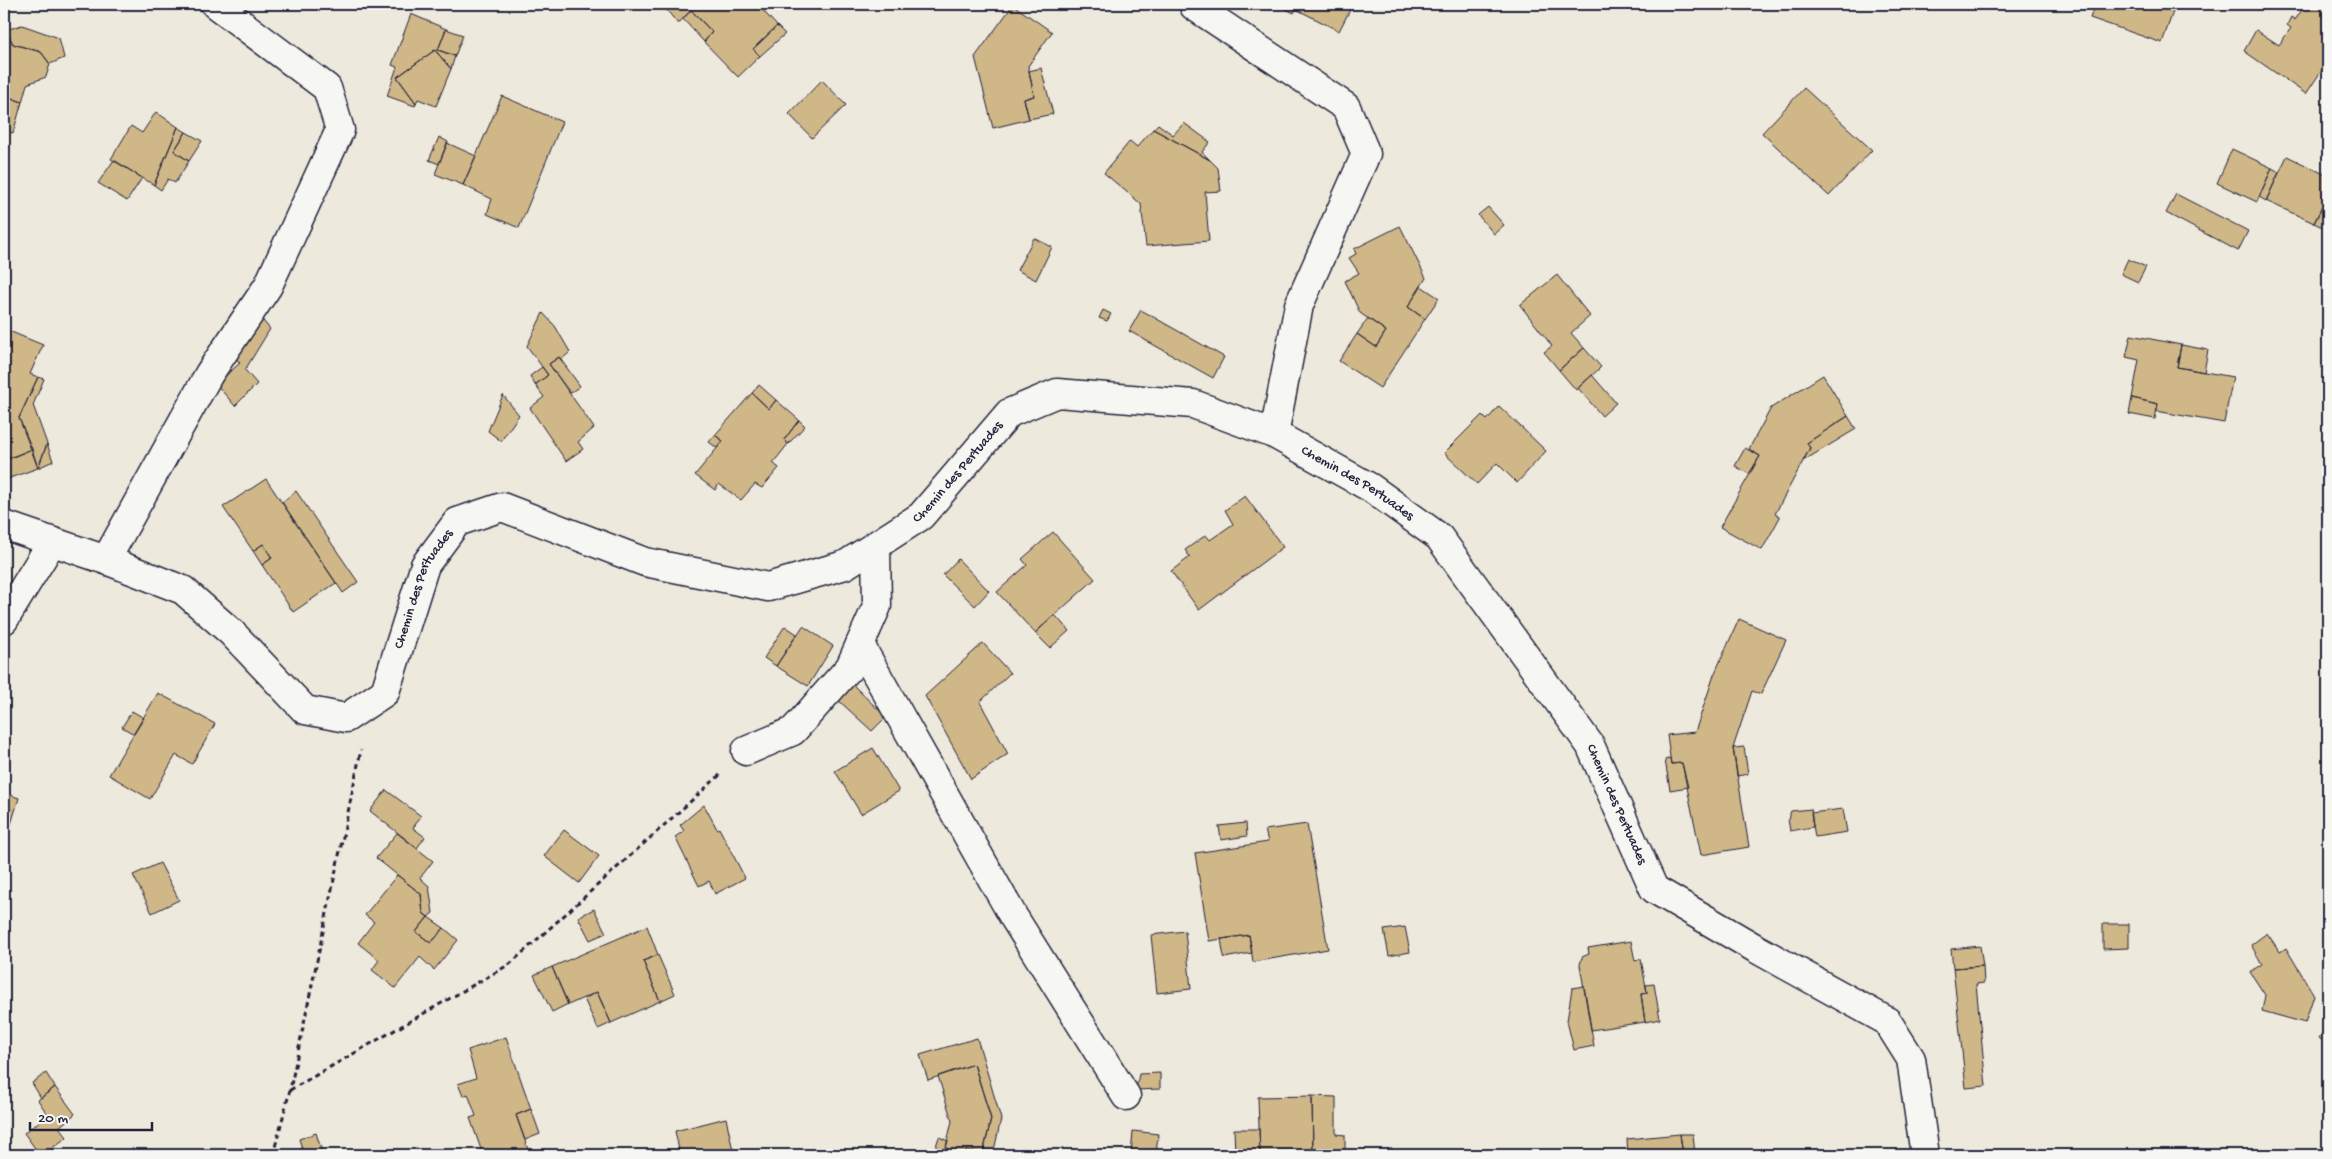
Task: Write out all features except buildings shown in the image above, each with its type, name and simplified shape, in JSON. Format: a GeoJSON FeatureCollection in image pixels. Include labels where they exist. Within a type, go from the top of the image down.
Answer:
{"type":"FeatureCollection","features":[{"type":"Feature","properties":{"kind":"street"},"geometry":{"type":"LineString","coordinates":[[106,560],[209,374],[268,286],[340,130],[327,88],[214,4]]}},
{"type":"Feature","properties":{"kind":"street"},"geometry":{"type":"LineString","coordinates":[[1194,6],[1346,107],[1366,154],[1299,305],[1274,434]]}},
{"type":"Feature","properties":{"kind":"street","name":"Chemin des Pertuades"},"geometry":{"type":"LineString","coordinates":[[4,525],[106,560],[183,590],[232,633],[305,710],[346,718],[385,692],[425,565],[457,522],[502,507],[645,562],[768,587],[845,565],[921,516],[1010,413],[1057,393],[1193,404],[1274,434],[1371,488],[1439,537],[1590,745],[1654,889],[1755,948],[1887,1021],[1911,1059],[1925,1155]]}},
{"type":"Feature","properties":{"kind":"street"},"geometry":{"type":"LineString","coordinates":[[4,620],[52,542]]}},
{"type":"Feature","properties":{"kind":"street"},"geometry":{"type":"LineString","coordinates":[[746,751],[793,731],[850,668],[877,606],[876,545]]}},
{"type":"Feature","properties":{"kind":"street"},"geometry":{"type":"LineString","coordinates":[[860,645],[1013,916],[1126,1096]]}},
{"type":"Feature","properties":{"kind":"path"},"geometry":{"type":"LineString","coordinates":[[273,1155],[290,1090],[360,762],[369,702]]}},
{"type":"Feature","properties":{"kind":"path"},"geometry":{"type":"LineString","coordinates":[[290,1090],[510,964],[650,840],[746,751]]}}]}
